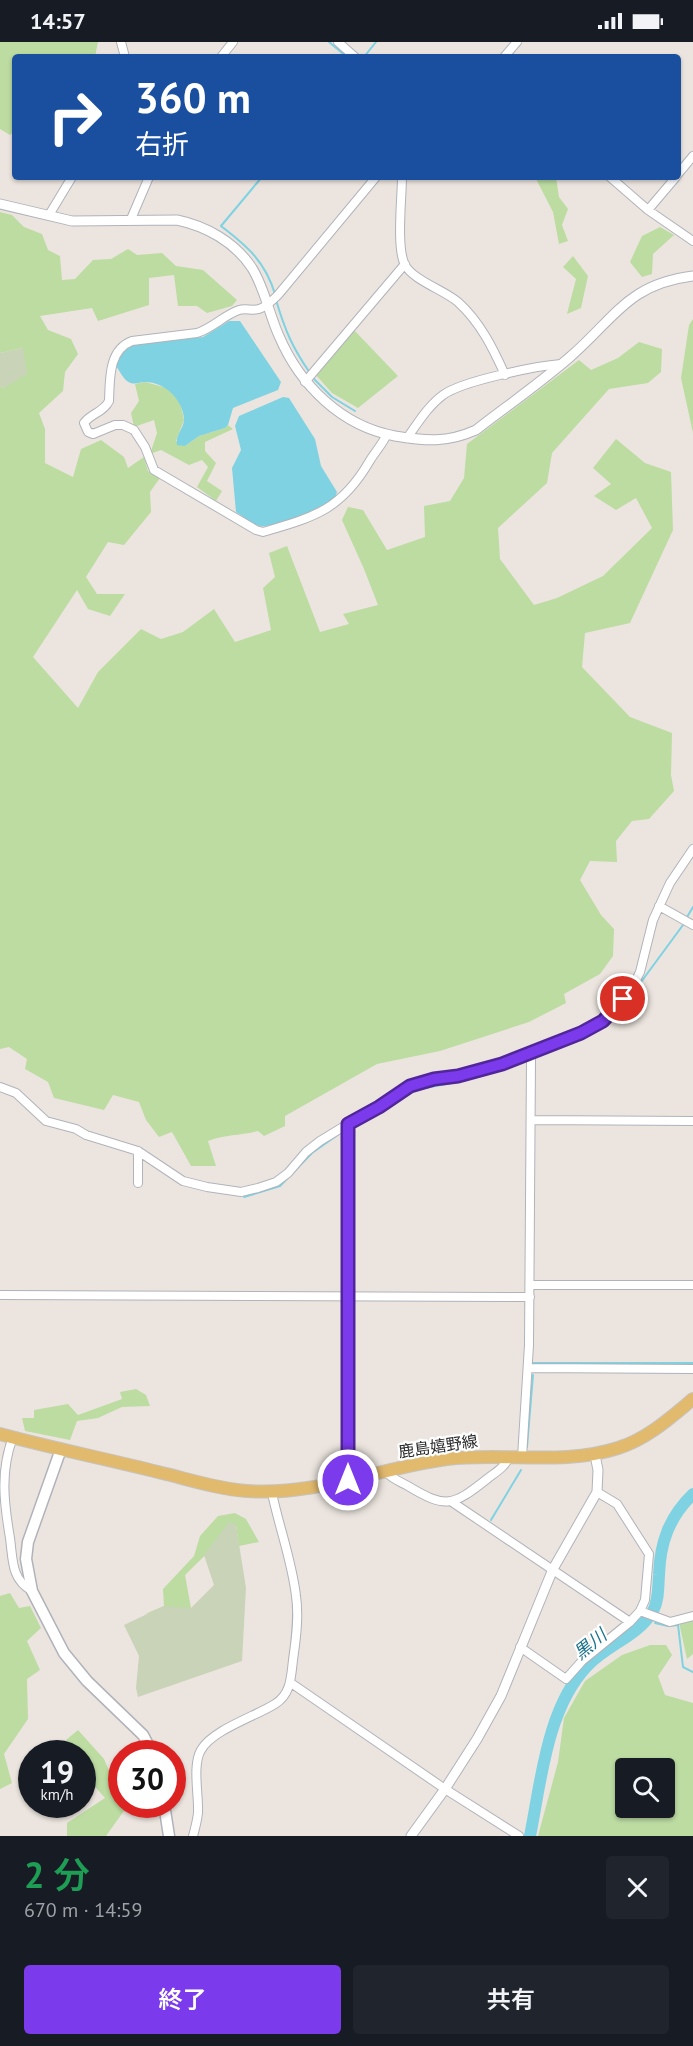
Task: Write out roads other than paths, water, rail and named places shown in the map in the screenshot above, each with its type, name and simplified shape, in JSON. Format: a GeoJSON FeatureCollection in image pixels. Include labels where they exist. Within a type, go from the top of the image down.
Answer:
{"type":"FeatureCollection","features":[{"type":"Feature","properties":{"kind":"main road","name":"鹿島嬉野線"},"geometry":{"type":"LineString","coordinates":[[0,1434],[225,1489],[272,1493],[326,1486],[385,1471],[476,1456],[571,1458],[594,1455],[620,1448],[640,1439],[661,1426],[693,1399]]}},
{"type":"Feature","properties":{"kind":"main road"},"geometry":{"type":"LineString","coordinates":[[61,1449],[28,1542],[26,1559],[32,1591],[64,1653],[87,1681],[146,1740]]}},
{"type":"Feature","properties":{"kind":"main road"},"geometry":{"type":"LineString","coordinates":[[166,1818],[169,1836]]}},
{"type":"Feature","properties":{"kind":"street"},"geometry":{"type":"LineString","coordinates":[[223,54],[233,42]]}},
{"type":"Feature","properties":{"kind":"street"},"geometry":{"type":"LineString","coordinates":[[338,42],[352,54]]}},
{"type":"Feature","properties":{"kind":"street"},"geometry":{"type":"LineString","coordinates":[[507,54],[517,42]]}},
{"type":"Feature","properties":{"kind":"street"},"geometry":{"type":"LineString","coordinates":[[681,171],[693,156]]}},
{"type":"Feature","properties":{"kind":"street"},"geometry":{"type":"LineString","coordinates":[[49,215],[70,180]]}},
{"type":"Feature","properties":{"kind":"street"},"geometry":{"type":"LineString","coordinates":[[131,219],[148,180]]}},
{"type":"Feature","properties":{"kind":"street"},"geometry":{"type":"LineString","coordinates":[[374,180],[278,295],[267,304],[258,309],[238,310],[206,331],[124,344],[111,367],[109,401],[84,423],[88,432],[93,434],[115,425],[123,425],[134,430],[145,447],[154,471],[263,532],[334,505],[356,485],[370,461],[380,450],[387,434]]}},
{"type":"Feature","properties":{"kind":"street"},"geometry":{"type":"LineString","coordinates":[[402,180],[400,241],[405,264],[413,273],[457,301],[471,316],[487,337],[505,375]]}},
{"type":"Feature","properties":{"kind":"street"},"geometry":{"type":"LineString","coordinates":[[613,180],[648,210],[693,241]]}},
{"type":"Feature","properties":{"kind":"street"},"geometry":{"type":"LineString","coordinates":[[648,210],[674,180]]}},
{"type":"Feature","properties":{"kind":"street"},"geometry":{"type":"LineString","coordinates":[[0,204],[72,221],[177,220],[192,223],[218,236],[236,250],[251,267],[278,335],[305,382],[328,404],[351,419],[387,434],[407,438],[440,441],[459,438],[476,430],[561,364],[639,292],[654,284],[693,276]]}},
{"type":"Feature","properties":{"kind":"street"},"geometry":{"type":"LineString","coordinates":[[305,382],[405,264]]}},
{"type":"Feature","properties":{"kind":"street"},"geometry":{"type":"LineString","coordinates":[[407,438],[427,411],[441,396],[453,388],[561,364]]}},
{"type":"Feature","properties":{"kind":"street"},"geometry":{"type":"LineString","coordinates":[[0,1087],[16,1093],[46,1121],[138,1151],[183,1181],[241,1192],[276,1182],[320,1141],[410,1086],[502,1064],[581,1033],[603,1021],[615,1011],[632,988],[640,972],[652,920],[670,883],[693,849]]}},
{"type":"Feature","properties":{"kind":"street"},"geometry":{"type":"LineString","coordinates":[[659,906],[693,925]]}},
{"type":"Feature","properties":{"kind":"street"},"geometry":{"type":"LineString","coordinates":[[385,1471],[391,1478],[406,1484],[420,1494],[442,1502],[452,1502],[466,1496],[516,1456],[528,1368],[530,1052]]}},
{"type":"Feature","properties":{"kind":"street"},"geometry":{"type":"LineString","coordinates":[[531,1120],[693,1121]]}},
{"type":"Feature","properties":{"kind":"street"},"geometry":{"type":"LineString","coordinates":[[348,1124],[348,1480]]}},
{"type":"Feature","properties":{"kind":"street"},"geometry":{"type":"LineString","coordinates":[[138,1151],[138,1183]]}},
{"type":"Feature","properties":{"kind":"street"},"geometry":{"type":"LineString","coordinates":[[530,1284],[693,1285]]}},
{"type":"Feature","properties":{"kind":"street"},"geometry":{"type":"LineString","coordinates":[[0,1294],[530,1297]]}},
{"type":"Feature","properties":{"kind":"street"},"geometry":{"type":"LineString","coordinates":[[528,1368],[693,1369]]}},
{"type":"Feature","properties":{"kind":"street"},"geometry":{"type":"LineString","coordinates":[[13,1437],[7,1449],[3,1469],[2,1497],[14,1570],[22,1585],[32,1591]]}},
{"type":"Feature","properties":{"kind":"street"},"geometry":{"type":"LineString","coordinates":[[411,1836],[445,1789],[501,1696],[553,1569],[597,1492],[598,1470],[594,1455]]}},
{"type":"Feature","properties":{"kind":"street"},"geometry":{"type":"LineString","coordinates":[[520,1647],[566,1679],[582,1660],[642,1612],[649,1554],[616,1504],[597,1492]]}},
{"type":"Feature","properties":{"kind":"street"},"geometry":{"type":"LineString","coordinates":[[193,1836],[198,1815],[197,1762],[201,1749],[210,1740],[244,1719],[276,1704],[291,1683],[296,1642],[297,1598],[272,1493]]}},
{"type":"Feature","properties":{"kind":"street"},"geometry":{"type":"LineString","coordinates":[[452,1502],[630,1622]]}},
{"type":"Feature","properties":{"kind":"street"},"geometry":{"type":"LineString","coordinates":[[642,1612],[670,1622],[693,1616]]}},
{"type":"Feature","properties":{"kind":"street"},"geometry":{"type":"LineString","coordinates":[[291,1683],[445,1789],[519,1836]]}},
{"type":"Feature","properties":{"kind":"water"},"geometry":{"type":"Polygon","coordinates":[[[229,321],[240,321],[281,382],[278,390],[233,408],[225,428],[199,436],[185,446],[177,445],[184,418],[176,398],[166,388],[159,385],[127,381],[116,366],[117,362],[125,351],[134,345],[203,337],[229,321]]]}},
{"type":"Feature","properties":{"kind":"water"},"geometry":{"type":"Polygon","coordinates":[[[283,397],[289,398],[315,439],[321,466],[337,492],[335,498],[310,511],[277,524],[260,526],[236,512],[232,468],[241,450],[235,426],[239,416],[283,397]]]}},
{"type":"Feature","properties":{"kind":"waterway"},"geometry":{"type":"LineString","coordinates":[[329,42],[343,54]]}},
{"type":"Feature","properties":{"kind":"waterway"},"geometry":{"type":"LineString","coordinates":[[366,54],[376,42]]}},
{"type":"Feature","properties":{"kind":"waterway"},"geometry":{"type":"LineString","coordinates":[[259,180],[221,226],[254,255],[266,272],[275,294]]}},
{"type":"Feature","properties":{"kind":"waterway"},"geometry":{"type":"LineString","coordinates":[[276,300],[290,338],[310,373]]}},
{"type":"Feature","properties":{"kind":"waterway"},"geometry":{"type":"LineString","coordinates":[[313,378],[332,397],[355,411]]}},
{"type":"Feature","properties":{"kind":"waterway"},"geometry":{"type":"LineString","coordinates":[[687,917],[693,907]]}},
{"type":"Feature","properties":{"kind":"waterway"},"geometry":{"type":"LineString","coordinates":[[587,1034],[616,1016],[683,925]]}},
{"type":"Feature","properties":{"kind":"waterway"},"geometry":{"type":"LineString","coordinates":[[506,1066],[525,1060]]}},
{"type":"Feature","properties":{"kind":"waterway"},"geometry":{"type":"LineString","coordinates":[[354,1125],[414,1090],[457,1082],[495,1070]]}},
{"type":"Feature","properties":{"kind":"waterway"},"geometry":{"type":"LineString","coordinates":[[244,1197],[280,1186],[312,1153],[339,1134]]}},
{"type":"Feature","properties":{"kind":"waterway"},"geometry":{"type":"LineString","coordinates":[[533,1363],[693,1363]]}},
{"type":"Feature","properties":{"kind":"waterway"},"geometry":{"type":"LineString","coordinates":[[527,1447],[533,1375]]}},
{"type":"Feature","properties":{"kind":"waterway"},"geometry":{"type":"LineString","coordinates":[[491,1520],[521,1470]]}},
{"type":"Feature","properties":{"kind":"waterway","name":"黒川"},"geometry":{"type":"LineString","coordinates":[[530,1836],[542,1769],[554,1724],[563,1703],[587,1666],[631,1634],[653,1611],[657,1598],[661,1552],[667,1531],[678,1512],[693,1494]]}},
{"type":"Feature","properties":{"kind":"waterway"},"geometry":{"type":"LineString","coordinates":[[655,1623],[668,1626],[678,1625],[683,1667],[693,1672]]}}]}
